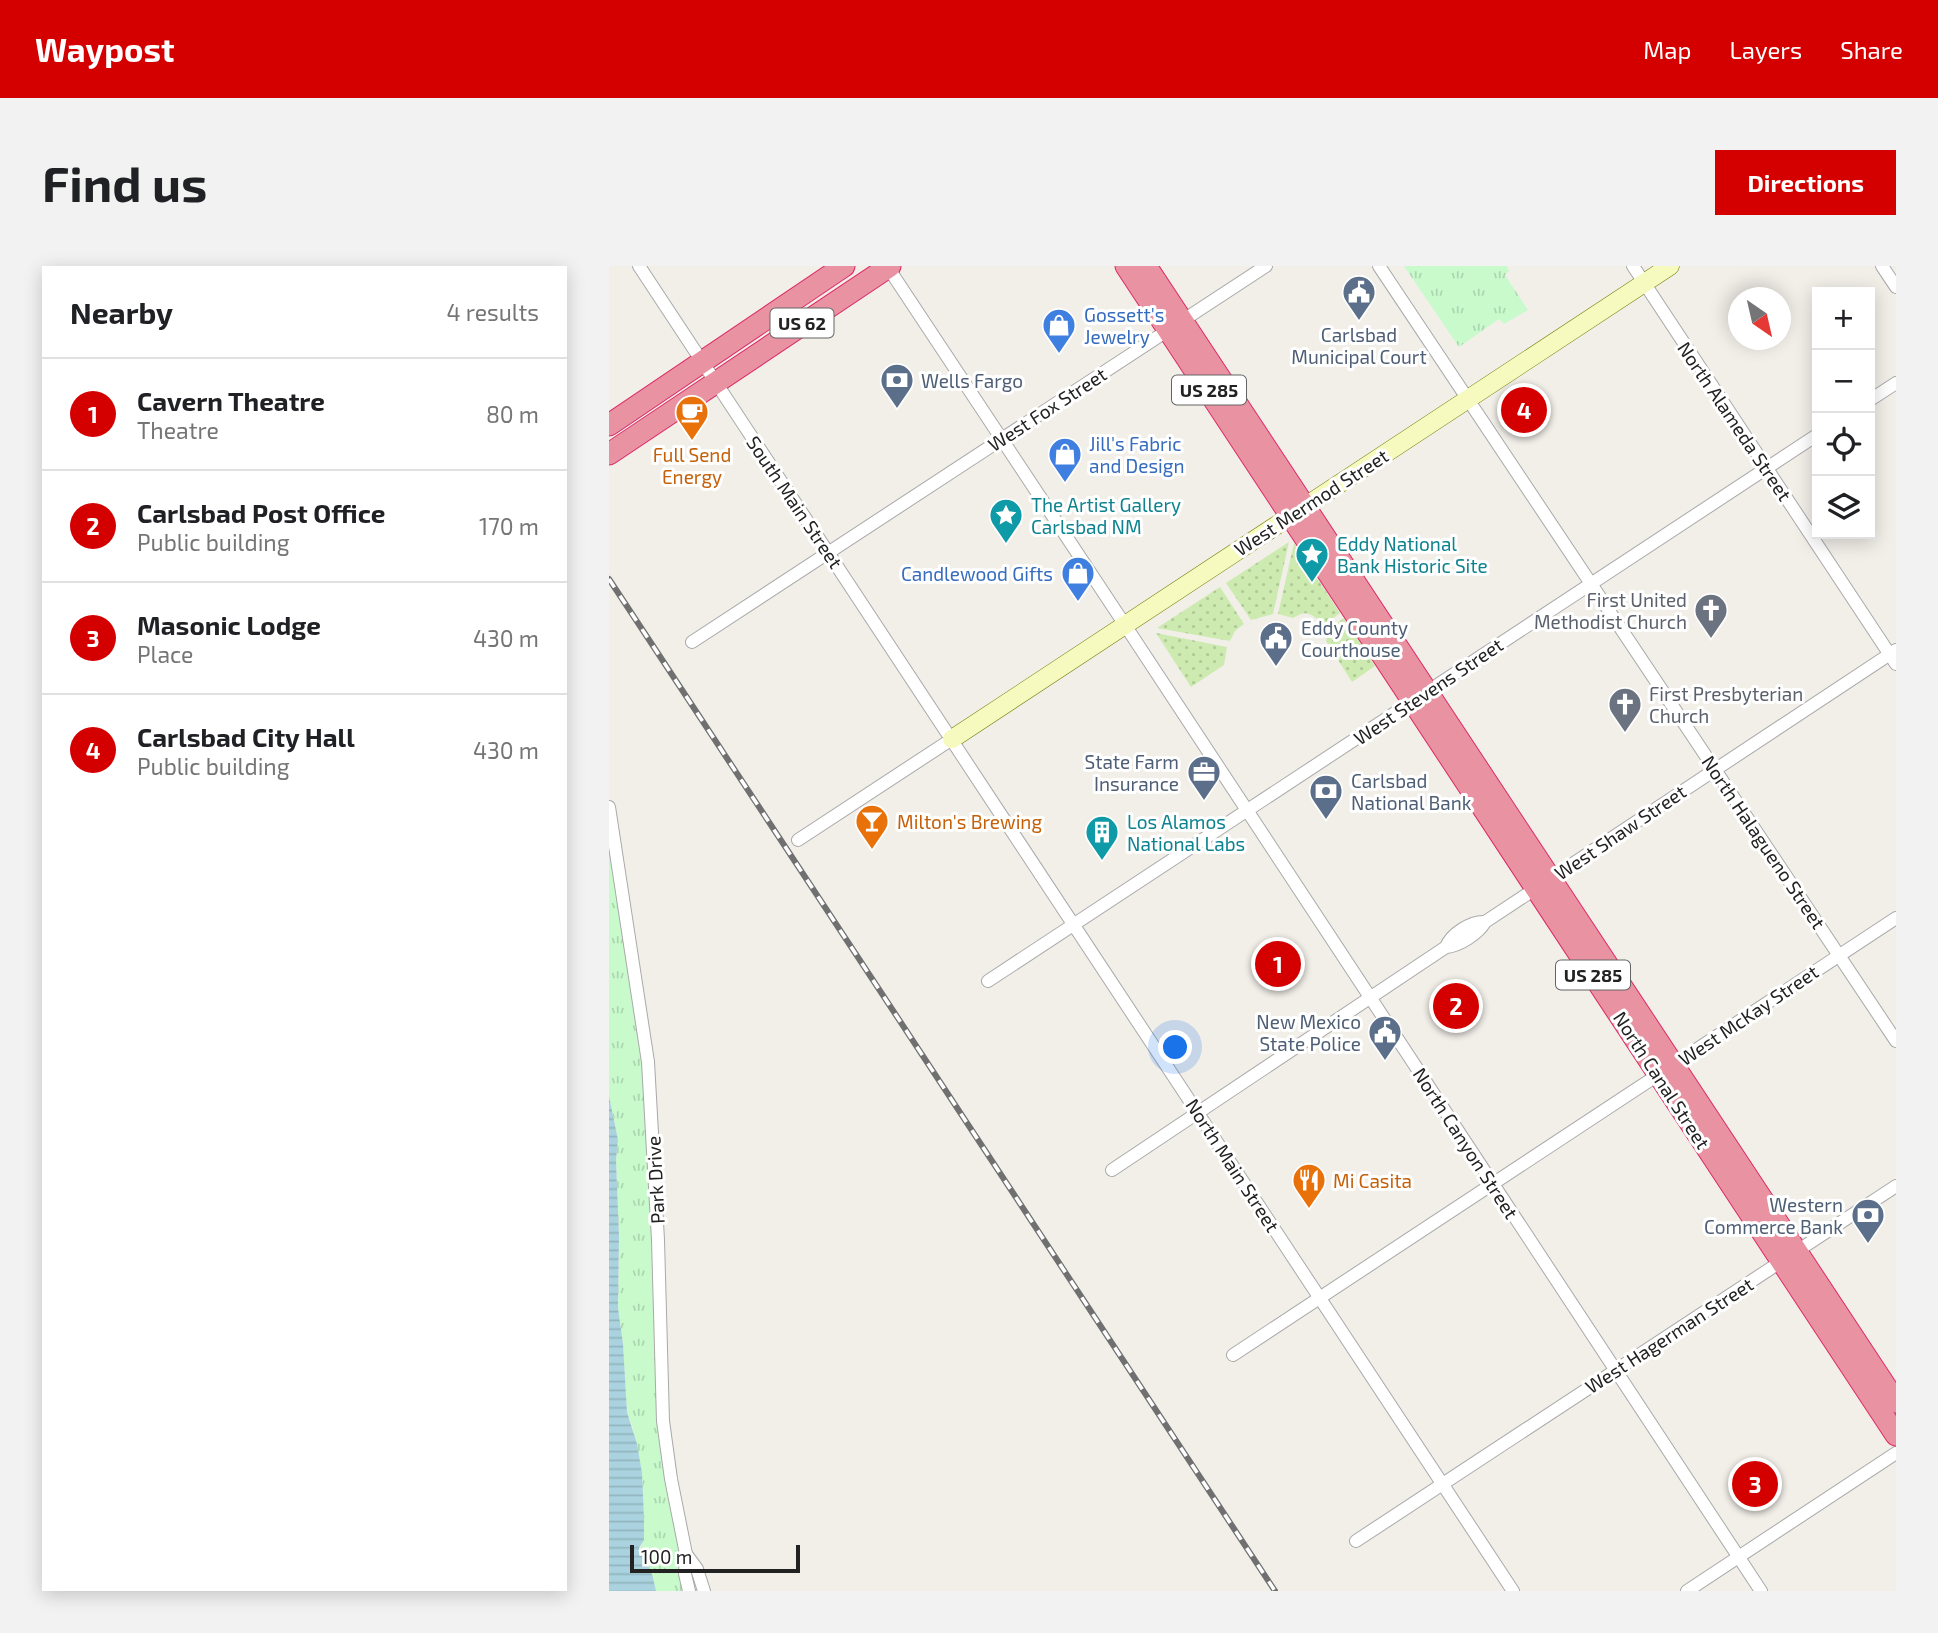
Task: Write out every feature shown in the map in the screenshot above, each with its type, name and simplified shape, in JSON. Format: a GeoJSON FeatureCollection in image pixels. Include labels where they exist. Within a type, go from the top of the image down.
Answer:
{"type":"FeatureCollection","features":[{"type":"Feature","properties":{"kind":"highway","name":"US 62"},"geometry":{"type":"LineString","coordinates":[[609,425],[844,266]]}},
{"type":"Feature","properties":{"kind":"highway","name":"US 285"},"geometry":{"type":"LineString","coordinates":[[1126,266],[1176,325]]}},
{"type":"Feature","properties":{"kind":"highway","name":"US 285"},"geometry":{"type":"LineString","coordinates":[[1146,266],[1176,325],[1298,510]]}},
{"type":"Feature","properties":{"kind":"highway","name":"US 62"},"geometry":{"type":"LineString","coordinates":[[609,454],[888,267]]}},
{"type":"Feature","properties":{"kind":"highway","name":"North Canal Street"},"geometry":{"type":"LineString","coordinates":[[1298,510],[1789,1256],[1896,1435]]}},
{"type":"Feature","properties":{"kind":"highway","name":"North Canal Street"},"geometry":{"type":"LineString","coordinates":[[1789,1256],[1896,1402]]}},
{"type":"Feature","properties":{"kind":"street","name":"South Main Street"},"geometry":{"type":"LineString","coordinates":[[639,266],[952,739]]}},
{"type":"Feature","properties":{"kind":"street","name":"West Fox Street"},"geometry":{"type":"LineString","coordinates":[[692,642],[1266,266]]}},
{"type":"Feature","properties":{"kind":"street","name":"North Halagueno Street"},"geometry":{"type":"LineString","coordinates":[[1379,266],[1896,1041]]}},
{"type":"Feature","properties":{"kind":"street","name":"North Alameda Street"},"geometry":{"type":"LineString","coordinates":[[1633,266],[1894,656]]}},
{"type":"Feature","properties":{"kind":"street","name":"West Mermod Street"},"geometry":{"type":"LineString","coordinates":[[952,739],[1670,266]]}},
{"type":"Feature","properties":{"kind":"street"},"geometry":{"type":"LineString","coordinates":[[1882,266],[1896,287]]}},
{"type":"Feature","properties":{"kind":"street","name":"North Canyon Street"},"geometry":{"type":"LineString","coordinates":[[888,267],[1761,1591]]}},
{"type":"Feature","properties":{"kind":"street"},"geometry":{"type":"LineString","coordinates":[[1875,397],[1896,383]]}},
{"type":"Feature","properties":{"kind":"street","name":"West Stevens Street"},"geometry":{"type":"LineString","coordinates":[[988,981],[1812,438]]}},
{"type":"Feature","properties":{"kind":"street","name":"West Shaw Street"},"geometry":{"type":"LineString","coordinates":[[1112,1170],[1446,947],[1449,939],[1476,921],[1485,922],[1715,769],[1894,656]]}},
{"type":"Feature","properties":{"kind":"street"},"geometry":{"type":"LineString","coordinates":[[798,840],[952,739]]}},
{"type":"Feature","properties":{"kind":"street","name":"North Main Street"},"geometry":{"type":"LineString","coordinates":[[952,739],[1513,1591]]}},
{"type":"Feature","properties":{"kind":"street","name":"Park Drive"},"geometry":{"type":"LineString","coordinates":[[609,807],[649,1071],[658,1240],[663,1421],[671,1479],[687,1554],[685,1574],[689,1591]]}},
{"type":"Feature","properties":{"kind":"street","name":"West McKay Street"},"geometry":{"type":"LineString","coordinates":[[1233,1355],[1896,918]]}},
{"type":"Feature","properties":{"kind":"street","name":"West Hagerman Street"},"geometry":{"type":"LineString","coordinates":[[1356,1541],[1896,1186]]}},
{"type":"Feature","properties":{"kind":"street"},"geometry":{"type":"LineString","coordinates":[[1687,1591],[1896,1452]]}},
{"type":"Feature","properties":{"kind":"street","name":"Park Drive"},"geometry":{"type":"LineString","coordinates":[[687,1554],[697,1569],[704,1591]]}},
{"type":"Feature","properties":{"kind":"green space"},"geometry":{"type":"Polygon","coordinates":[[[1404,266],[1507,266],[1509,271],[1505,275],[1528,310],[1504,324],[1499,319],[1459,347],[1404,266]]]}},
{"type":"Feature","properties":{"kind":"green space"},"geometry":{"type":"Polygon","coordinates":[[[1289,542],[1273,614],[1251,620],[1226,583],[1289,542]]]}},
{"type":"Feature","properties":{"kind":"green space"},"geometry":{"type":"Polygon","coordinates":[[[1294,543],[1340,613],[1324,625],[1306,613],[1293,618],[1278,614],[1294,543]]]}},
{"type":"Feature","properties":{"kind":"green space"},"geometry":{"type":"Polygon","coordinates":[[[1220,587],[1244,624],[1235,631],[1230,641],[1157,628],[1220,587]]]}},
{"type":"Feature","properties":{"kind":"green space"},"geometry":{"type":"Polygon","coordinates":[[[1344,618],[1375,666],[1352,682],[1326,641],[1329,629],[1344,618]]]}},
{"type":"Feature","properties":{"kind":"green space"},"geometry":{"type":"Polygon","coordinates":[[[1156,633],[1227,647],[1224,665],[1191,687],[1156,633]]]}},
{"type":"Feature","properties":{"kind":"green space"},"geometry":{"type":"Polygon","coordinates":[[[609,807],[648,1062],[661,1389],[689,1591],[656,1591],[652,1575],[641,1553],[644,1540],[642,1473],[627,1412],[618,1308],[618,1140],[609,1096],[609,807]]]}},
{"type":"Feature","properties":{"kind":"water"},"geometry":{"type":"Polygon","coordinates":[[[609,1096],[618,1140],[618,1308],[627,1412],[642,1473],[644,1540],[639,1548],[651,1571],[656,1591],[609,1591],[609,1096]]]}},
{"type":"Feature","properties":{"kind":"railway"},"geometry":{"type":"LineString","coordinates":[[609,579],[1275,1591]]}},
{"type":"Feature","properties":{"kind":"place","name":"Carlsbad Municipal Court"},"geometry":{"type":"Point","coordinates":[1359,322]}},
{"type":"Feature","properties":{"kind":"place","name":"Gossett's Jewelry"},"geometry":{"type":"Point","coordinates":[1059,355]}},
{"type":"Feature","properties":{"kind":"place","name":"Wells Fargo"},"geometry":{"type":"Point","coordinates":[897,410]}},
{"type":"Feature","properties":{"kind":"place","name":"Carlsbad City Hall"},"geometry":{"type":"Point","coordinates":[1524,410]}},
{"type":"Feature","properties":{"kind":"place","name":"Full Send Energy"},"geometry":{"type":"Point","coordinates":[692,442]}},
{"type":"Feature","properties":{"kind":"place","name":"Jill's Fabric and Design"},"geometry":{"type":"Point","coordinates":[1065,484]}},
{"type":"Feature","properties":{"kind":"place","name":"The Artist Gallery Carlsbad NM"},"geometry":{"type":"Point","coordinates":[1006,545]}},
{"type":"Feature","properties":{"kind":"place","name":"Eddy National Bank Historic Site"},"geometry":{"type":"Point","coordinates":[1312,584]}},
{"type":"Feature","properties":{"kind":"place","name":"Candlewood Gifts"},"geometry":{"type":"Point","coordinates":[1078,603]}},
{"type":"Feature","properties":{"kind":"place","name":"First United Methodist Church"},"geometry":{"type":"Point","coordinates":[1711,640]}},
{"type":"Feature","properties":{"kind":"place","name":"Eddy County Courthouse"},"geometry":{"type":"Point","coordinates":[1276,668]}},
{"type":"Feature","properties":{"kind":"place","name":"First Presbyterian Church"},"geometry":{"type":"Point","coordinates":[1625,734]}},
{"type":"Feature","properties":{"kind":"place","name":"State Farm Insurance"},"geometry":{"type":"Point","coordinates":[1204,802]}},
{"type":"Feature","properties":{"kind":"place","name":"Carlsbad National Bank"},"geometry":{"type":"Point","coordinates":[1326,821]}},
{"type":"Feature","properties":{"kind":"place","name":"Milton's Brewing"},"geometry":{"type":"Point","coordinates":[872,851]}},
{"type":"Feature","properties":{"kind":"place","name":"Los Alamos National Labs"},"geometry":{"type":"Point","coordinates":[1102,862]}},
{"type":"Feature","properties":{"kind":"place","name":"Cavern Theatre"},"geometry":{"type":"Point","coordinates":[1278,964]}},
{"type":"Feature","properties":{"kind":"place","name":"Carlsbad Post Office"},"geometry":{"type":"Point","coordinates":[1456,1006]}},
{"type":"Feature","properties":{"kind":"place","name":"New Mexico State Police"},"geometry":{"type":"Point","coordinates":[1385,1062]}},
{"type":"Feature","properties":{"kind":"place","name":"Mi Casita"},"geometry":{"type":"Point","coordinates":[1309,1210]}},
{"type":"Feature","properties":{"kind":"place","name":"Western Commerce Bank"},"geometry":{"type":"Point","coordinates":[1868,1245]}},
{"type":"Feature","properties":{"kind":"place","name":"Masonic Lodge"},"geometry":{"type":"Point","coordinates":[1755,1484]}}]}
